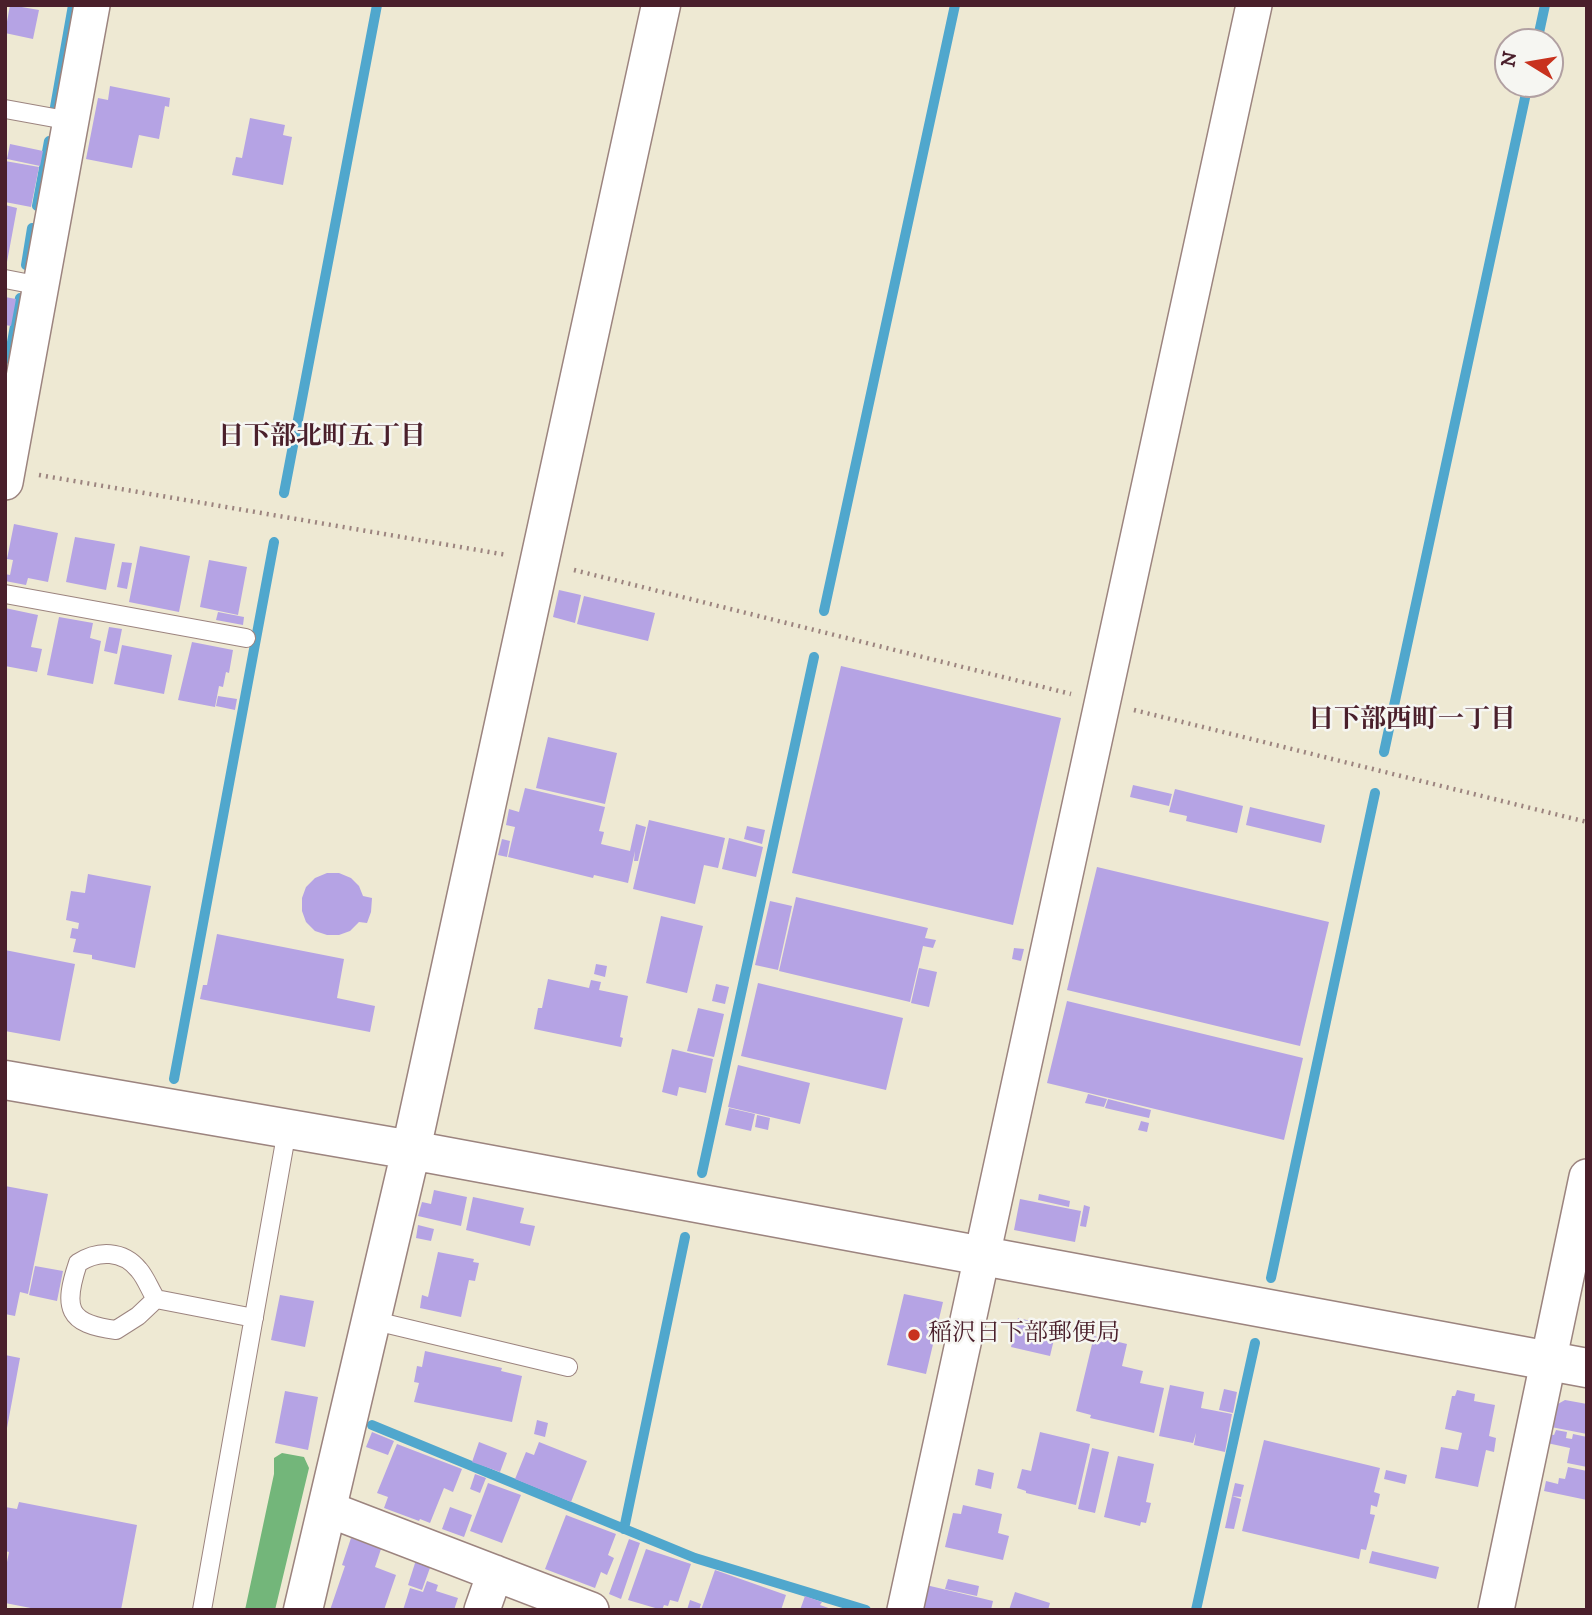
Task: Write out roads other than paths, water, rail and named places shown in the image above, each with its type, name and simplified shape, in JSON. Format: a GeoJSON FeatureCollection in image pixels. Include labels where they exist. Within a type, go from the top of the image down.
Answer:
{"type":"FeatureCollection","features":[{"type":"Feature","properties":{"kind":"street"},"geometry":{"type":"LineString","coordinates":[[6,474],[92,5]]}},
{"type":"Feature","properties":{"kind":"street"},"geometry":{"type":"LineString","coordinates":[[303,1610],[411,1150],[662,5]]}},
{"type":"Feature","properties":{"kind":"street"},"geometry":{"type":"LineString","coordinates":[[905,1610],[1254,5]]}},
{"type":"Feature","properties":{"kind":"street"},"geometry":{"type":"LineString","coordinates":[[5,1080],[411,1150],[1587,1368]]}},
{"type":"Feature","properties":{"kind":"street"},"geometry":{"type":"LineString","coordinates":[[1496,1610],[1587,1177]]}},
{"type":"Feature","properties":{"kind":"street"},"geometry":{"type":"LineString","coordinates":[[328,1509],[591,1610]]}},
{"type":"Feature","properties":{"kind":"street"},"geometry":{"type":"LineString","coordinates":[[482,1610],[495,1573]]}},
{"type":"Feature","properties":{"kind":"lane"},"geometry":{"type":"LineString","coordinates":[[5,109],[71,121]]}},
{"type":"Feature","properties":{"kind":"lane"},"geometry":{"type":"LineString","coordinates":[[5,279],[41,286]]}},
{"type":"Feature","properties":{"kind":"lane"},"geometry":{"type":"LineString","coordinates":[[5,594],[246,638]]}},
{"type":"Feature","properties":{"kind":"lane"},"geometry":{"type":"LineString","coordinates":[[202,1610],[288,1130]]}},
{"type":"Feature","properties":{"kind":"lane"},"geometry":{"type":"LineString","coordinates":[[156,1299],[138,1316],[116,1330],[85,1324],[75,1315],[69,1300],[78,1263],[91,1255],[110,1254],[123,1257],[138,1269],[156,1299],[254,1318]]}},
{"type":"Feature","properties":{"kind":"lane"},"geometry":{"type":"LineString","coordinates":[[372,1320],[568,1367]]}},
{"type":"Feature","properties":{"kind":"waterway"},"geometry":{"type":"LineString","coordinates":[[55,107],[73,5]]}},
{"type":"Feature","properties":{"kind":"waterway"},"geometry":{"type":"LineString","coordinates":[[284,493],[377,5]]}},
{"type":"Feature","properties":{"kind":"waterway"},"geometry":{"type":"LineString","coordinates":[[824,611],[955,5]]}},
{"type":"Feature","properties":{"kind":"waterway"},"geometry":{"type":"LineString","coordinates":[[1540,28],[1545,5]]}},
{"type":"Feature","properties":{"kind":"waterway"},"geometry":{"type":"LineString","coordinates":[[1384,752],[1525,98]]}},
{"type":"Feature","properties":{"kind":"waterway"},"geometry":{"type":"LineString","coordinates":[[37,206],[49,141]]}},
{"type":"Feature","properties":{"kind":"waterway"},"geometry":{"type":"LineString","coordinates":[[26,265],[32,228]]}},
{"type":"Feature","properties":{"kind":"waterway"},"geometry":{"type":"LineString","coordinates":[[9,359],[20,298]]}},
{"type":"Feature","properties":{"kind":"waterway"},"geometry":{"type":"LineString","coordinates":[[174,1079],[274,542]]}},
{"type":"Feature","properties":{"kind":"waterway"},"geometry":{"type":"LineString","coordinates":[[702,1173],[814,657]]}},
{"type":"Feature","properties":{"kind":"waterway"},"geometry":{"type":"LineString","coordinates":[[1271,1278],[1375,793]]}},
{"type":"Feature","properties":{"kind":"waterway"},"geometry":{"type":"LineString","coordinates":[[624,1529],[685,1237]]}},
{"type":"Feature","properties":{"kind":"waterway"},"geometry":{"type":"LineString","coordinates":[[1196,1610],[1255,1343]]}},
{"type":"Feature","properties":{"kind":"waterway"},"geometry":{"type":"LineString","coordinates":[[372,1425],[695,1558],[866,1610]]}},
{"type":"Feature","properties":{"kind":"place","name":"稲沢日下部郵便局"},"geometry":{"type":"Point","coordinates":[914,1335]}},
{"type":"Feature","properties":{"kind":"district","name":"日下部北町五丁目"},"geometry":{"type":"Point","coordinates":[322,439]}},
{"type":"Feature","properties":{"kind":"district","name":"日下部西町一丁目"},"geometry":{"type":"Point","coordinates":[1412,722]}}]}
